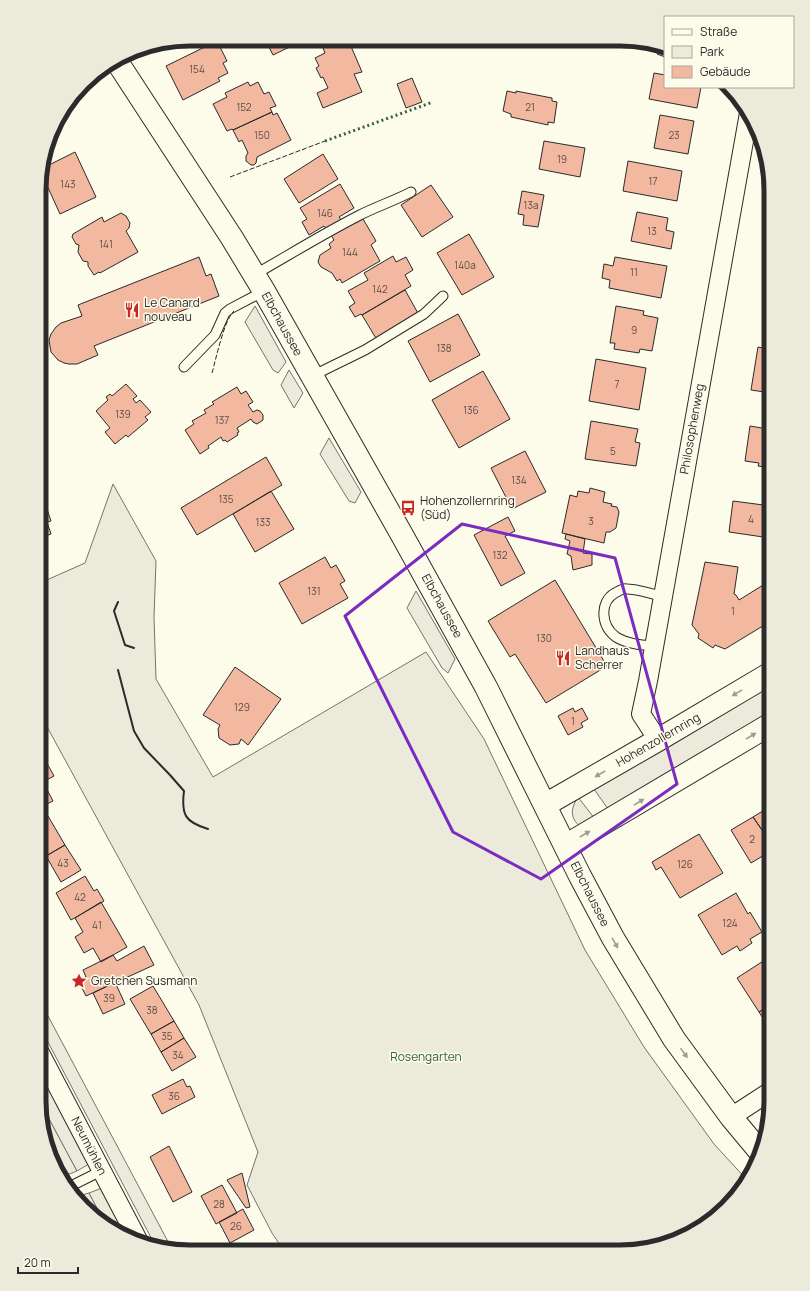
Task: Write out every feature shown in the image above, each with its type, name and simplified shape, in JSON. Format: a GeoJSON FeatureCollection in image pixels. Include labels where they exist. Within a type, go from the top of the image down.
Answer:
{"type":"FeatureCollection","features":[{"type":"Feature","properties":{"kind":"main road","name":"Elbchaussee"},"geometry":{"type":"LineString","coordinates":[[119,65],[232,238],[312,376],[486,687],[592,900],[633,972],[674,1039],[731,1117],[756,1148]]}},
{"type":"Feature","properties":{"kind":"main road","name":"Hohenzollernring"},"geometry":{"type":"LineString","coordinates":[[545,805],[764,677]]}},
{"type":"Feature","properties":{"kind":"main road"},"geometry":{"type":"LineString","coordinates":[[565,846],[764,728]]}},
{"type":"Feature","properties":{"kind":"street","name":"Philosophenweg"},"geometry":{"type":"LineString","coordinates":[[658,740],[641,714],[747,123]]}},
{"type":"Feature","properties":{"kind":"street","name":"Neumühlen"},"geometry":{"type":"LineString","coordinates":[[46,1063],[135,1234]]}},
{"type":"Feature","properties":{"kind":"street"},"geometry":{"type":"LineString","coordinates":[[731,1117],[764,1096]]}},
{"type":"Feature","properties":{"kind":"lane"},"geometry":{"type":"LineString","coordinates":[[184,367],[215,335],[225,313],[259,283],[317,238],[354,218],[411,192]]}},
{"type":"Feature","properties":{"kind":"lane"},"geometry":{"type":"LineString","coordinates":[[312,376],[365,350],[424,314],[443,296]]}},
{"type":"Feature","properties":{"kind":"lane"},"geometry":{"type":"LineString","coordinates":[[654,646],[631,643],[615,636],[608,626],[603,614],[606,602],[619,590],[626,588],[663,596]]}},
{"type":"Feature","properties":{"kind":"lane"},"geometry":{"type":"LineString","coordinates":[[73,1185],[102,1171]]}},
{"type":"Feature","properties":{"kind":"highlighted area"},"geometry":{"type":"Polygon","coordinates":[[[462,524],[615,558],[677,784],[541,879],[453,832],[345,616],[462,524]]]}},
{"type":"Feature","properties":{"kind":"green space","name":"Rosengarten"},"geometry":{"type":"Polygon","coordinates":[[[113,484],[156,561],[154,617],[156,679],[213,777],[426,652],[484,739],[585,950],[644,1047],[714,1144],[743,1176],[722,1203],[700,1221],[684,1230],[658,1240],[630,1245],[280,1245],[272,1233],[247,1185],[258,1152],[199,1005],[46,725],[46,580],[85,563],[113,484]]]}},
{"type":"Feature","properties":{"kind":"green space"},"geometry":{"type":"Polygon","coordinates":[[[764,689],[764,716],[608,809],[594,789],[764,689]]]}},
{"type":"Feature","properties":{"kind":"green space"},"geometry":{"type":"Polygon","coordinates":[[[578,797],[595,819],[581,827],[574,820],[572,813],[578,797]]]}},
{"type":"Feature","properties":{"kind":"green space"},"geometry":{"type":"Polygon","coordinates":[[[46,1012],[169,1244],[152,1240],[46,1038],[46,1012]]]}},
{"type":"Feature","properties":{"kind":"green space"},"geometry":{"type":"Polygon","coordinates":[[[46,1114],[77,1171],[67,1175],[54,1148],[46,1114]]]}},
{"type":"Feature","properties":{"kind":"green space"},"geometry":{"type":"Polygon","coordinates":[[[89,1193],[100,1213],[88,1203],[81,1195],[89,1193]]]}},
{"type":"Feature","properties":{"kind":"shaded area"},"geometry":{"type":"Polygon","coordinates":[[[255,306],[286,362],[278,373],[273,370],[245,322],[255,306]]]}},
{"type":"Feature","properties":{"kind":"shaded area"},"geometry":{"type":"Polygon","coordinates":[[[289,370],[303,393],[294,408],[281,385],[289,370]]]}},
{"type":"Feature","properties":{"kind":"shaded area"},"geometry":{"type":"Polygon","coordinates":[[[329,438],[361,492],[355,503],[349,501],[320,454],[329,438]]]}},
{"type":"Feature","properties":{"kind":"shaded area"},"geometry":{"type":"Polygon","coordinates":[[[416,591],[455,659],[448,673],[442,668],[407,608],[416,591]]]}},
{"type":"Feature","properties":{"kind":"shaded area"},"geometry":{"type":"Polygon","coordinates":[[[46,1083],[89,1164],[77,1171],[46,1114],[46,1083]]]}},
{"type":"Feature","properties":{"kind":"shaded area"},"geometry":{"type":"Polygon","coordinates":[[[102,1188],[124,1229],[100,1213],[89,1193],[102,1188]]]}},
{"type":"Feature","properties":{"kind":"building"},"geometry":{"type":"Polygon","coordinates":[[[207,46],[220,46],[227,61],[223,63],[228,73],[218,78],[220,81],[183,100],[166,66],[207,46]]]}},
{"type":"Feature","properties":{"kind":"building"},"geometry":{"type":"Polygon","coordinates":[[[268,46],[292,46],[273,55],[268,46]]]}},
{"type":"Feature","properties":{"kind":"building"},"geometry":{"type":"Polygon","coordinates":[[[328,46],[351,46],[362,72],[354,74],[362,92],[323,108],[317,93],[328,88],[323,77],[321,78],[316,68],[319,66],[315,58],[325,53],[323,48],[328,46]]]}},
{"type":"Feature","properties":{"kind":"building"},"geometry":{"type":"Polygon","coordinates":[[[658,51],[664,53],[664,57],[657,54],[658,51]]]}},
{"type":"Feature","properties":{"kind":"building"},"geometry":{"type":"Polygon","coordinates":[[[654,73],[664,75],[664,88],[701,88],[697,108],[649,99],[654,73]]]}},
{"type":"Feature","properties":{"kind":"building"},"geometry":{"type":"Polygon","coordinates":[[[412,78],[422,102],[406,108],[397,84],[412,78]]]}},
{"type":"Feature","properties":{"kind":"building"},"geometry":{"type":"Polygon","coordinates":[[[248,82],[250,86],[258,82],[264,94],[269,92],[276,106],[270,108],[272,112],[233,130],[227,131],[213,104],[227,97],[225,93],[248,82]]]}},
{"type":"Feature","properties":{"kind":"building"},"geometry":{"type":"Polygon","coordinates":[[[507,91],[516,93],[516,91],[552,98],[552,101],[557,102],[554,123],[548,122],[548,125],[511,117],[511,114],[503,111],[507,91]]]}},
{"type":"Feature","properties":{"kind":"building"},"geometry":{"type":"Polygon","coordinates":[[[272,112],[273,115],[277,113],[291,140],[257,157],[256,163],[251,165],[246,161],[246,156],[248,153],[242,140],[239,142],[233,130],[272,112]]]}},
{"type":"Feature","properties":{"kind":"building"},"geometry":{"type":"Polygon","coordinates":[[[660,115],[694,121],[688,154],[654,148],[660,115]]]}},
{"type":"Feature","properties":{"kind":"building"},"geometry":{"type":"Polygon","coordinates":[[[544,141],[585,148],[580,177],[539,169],[544,141]]]}},
{"type":"Feature","properties":{"kind":"building"},"geometry":{"type":"Polygon","coordinates":[[[75,152],[96,197],[60,214],[46,183],[48,165],[75,152]]]}},
{"type":"Feature","properties":{"kind":"building"},"geometry":{"type":"Polygon","coordinates":[[[323,154],[338,179],[299,203],[284,179],[323,154]]]}},
{"type":"Feature","properties":{"kind":"building"},"geometry":{"type":"Polygon","coordinates":[[[628,161],[682,171],[677,201],[623,191],[628,161]]]}},
{"type":"Feature","properties":{"kind":"building"},"geometry":{"type":"Polygon","coordinates":[[[340,184],[354,208],[339,217],[342,221],[327,230],[324,226],[309,235],[302,222],[307,219],[300,208],[340,184]]]}},
{"type":"Feature","properties":{"kind":"building"},"geometry":{"type":"Polygon","coordinates":[[[431,185],[453,217],[422,237],[401,205],[431,185]]]}},
{"type":"Feature","properties":{"kind":"building"},"geometry":{"type":"Polygon","coordinates":[[[522,191],[544,195],[538,227],[523,225],[524,215],[518,214],[522,191]]]}},
{"type":"Feature","properties":{"kind":"building"},"geometry":{"type":"Polygon","coordinates":[[[637,212],[668,218],[666,230],[674,232],[671,249],[631,241],[637,212]]]}},
{"type":"Feature","properties":{"kind":"building"},"geometry":{"type":"Polygon","coordinates":[[[121,213],[126,216],[130,223],[129,228],[126,231],[138,252],[94,275],[88,266],[88,262],[83,261],[78,252],[79,245],[76,244],[72,237],[73,234],[102,217],[104,222],[121,213]]]}},
{"type":"Feature","properties":{"kind":"building"},"geometry":{"type":"Polygon","coordinates":[[[363,219],[376,241],[371,245],[380,261],[342,283],[340,279],[337,281],[332,273],[321,267],[318,262],[320,255],[331,248],[329,244],[334,240],[331,235],[363,219]]]}},
{"type":"Feature","properties":{"kind":"building"},"geometry":{"type":"Polygon","coordinates":[[[469,234],[494,277],[462,295],[437,253],[469,234]]]}},
{"type":"Feature","properties":{"kind":"building"},"geometry":{"type":"Polygon","coordinates":[[[393,256],[396,262],[406,257],[413,270],[405,275],[411,286],[362,315],[361,314],[355,317],[349,307],[355,303],[348,291],[368,280],[364,273],[393,256]]]}},
{"type":"Feature","properties":{"kind":"building","name":"Le Canard nouveau"},"geometry":{"type":"Polygon","coordinates":[[[199,257],[206,276],[211,274],[219,296],[94,346],[98,355],[77,364],[64,363],[58,360],[51,352],[49,340],[51,334],[61,323],[82,316],[78,305],[199,257]]]}},
{"type":"Feature","properties":{"kind":"building"},"geometry":{"type":"Polygon","coordinates":[[[615,257],[667,266],[661,298],[609,288],[610,280],[602,278],[604,264],[613,266],[615,257]]]}},
{"type":"Feature","properties":{"kind":"building"},"geometry":{"type":"Polygon","coordinates":[[[405,290],[419,315],[377,340],[362,315],[405,290]]]}},
{"type":"Feature","properties":{"kind":"building"},"geometry":{"type":"Polygon","coordinates":[[[616,306],[644,311],[643,315],[658,318],[652,351],[640,349],[639,353],[614,349],[615,343],[610,343],[616,306]]]}},
{"type":"Feature","properties":{"kind":"building"},"geometry":{"type":"Polygon","coordinates":[[[458,314],[480,355],[430,382],[408,341],[458,314]]]}},
{"type":"Feature","properties":{"kind":"building"},"geometry":{"type":"Polygon","coordinates":[[[758,347],[764,348],[764,392],[751,390],[758,347]]]}},
{"type":"Feature","properties":{"kind":"building"},"geometry":{"type":"Polygon","coordinates":[[[596,359],[646,368],[639,410],[589,401],[596,359]]]}},
{"type":"Feature","properties":{"kind":"building"},"geometry":{"type":"Polygon","coordinates":[[[483,371],[510,419],[459,448],[432,400],[483,371]]]}},
{"type":"Feature","properties":{"kind":"building"},"geometry":{"type":"Polygon","coordinates":[[[126,384],[137,396],[133,399],[136,403],[140,400],[151,412],[145,417],[148,420],[128,437],[126,435],[115,444],[105,432],[110,428],[96,411],[108,400],[106,397],[110,394],[112,396],[126,384]]]}},
{"type":"Feature","properties":{"kind":"building"},"geometry":{"type":"Polygon","coordinates":[[[237,387],[241,394],[246,391],[253,402],[248,405],[253,412],[257,410],[260,411],[263,415],[263,420],[257,424],[251,419],[237,428],[239,432],[237,433],[238,435],[227,442],[225,440],[223,441],[221,437],[200,454],[185,430],[194,424],[192,421],[206,413],[204,410],[214,404],[212,402],[237,387]]]}},
{"type":"Feature","properties":{"kind":"building"},"geometry":{"type":"Polygon","coordinates":[[[591,421],[638,429],[635,442],[640,443],[636,466],[585,459],[591,421]]]}},
{"type":"Feature","properties":{"kind":"building"},"geometry":{"type":"Polygon","coordinates":[[[750,426],[764,428],[764,467],[758,466],[759,463],[745,461],[750,426]]]}},
{"type":"Feature","properties":{"kind":"building"},"geometry":{"type":"Polygon","coordinates":[[[525,451],[546,492],[512,509],[491,468],[525,451]]]}},
{"type":"Feature","properties":{"kind":"building"},"geometry":{"type":"Polygon","coordinates":[[[266,457],[282,485],[197,535],[181,508],[266,457]]]}},
{"type":"Feature","properties":{"kind":"building"},"geometry":{"type":"Polygon","coordinates":[[[590,488],[605,492],[603,502],[617,507],[619,512],[616,528],[610,532],[606,532],[604,543],[562,533],[570,495],[577,497],[578,491],[589,493],[590,488]]]}},
{"type":"Feature","properties":{"kind":"building"},"geometry":{"type":"Polygon","coordinates":[[[271,491],[294,529],[255,552],[233,514],[271,491]]]}},
{"type":"Feature","properties":{"kind":"building"},"geometry":{"type":"Polygon","coordinates":[[[733,501],[764,505],[764,537],[729,532],[733,501]]]}},
{"type":"Feature","properties":{"kind":"building"},"geometry":{"type":"Polygon","coordinates":[[[46,506],[51,521],[47,522],[51,534],[46,536],[46,506]]]}},
{"type":"Feature","properties":{"kind":"building"},"geometry":{"type":"Polygon","coordinates":[[[508,517],[515,531],[505,536],[525,573],[501,586],[474,535],[508,517]]]}},
{"type":"Feature","properties":{"kind":"building"},"geometry":{"type":"Polygon","coordinates":[[[566,534],[585,539],[583,553],[592,554],[592,565],[573,570],[571,556],[567,554],[570,541],[565,539],[566,534]]]}},
{"type":"Feature","properties":{"kind":"building"},"geometry":{"type":"Polygon","coordinates":[[[325,557],[331,568],[336,565],[345,581],[340,584],[348,598],[302,624],[279,583],[325,557]]]}},
{"type":"Feature","properties":{"kind":"building"},"geometry":{"type":"Polygon","coordinates":[[[705,562],[738,567],[734,594],[739,600],[764,584],[764,625],[725,649],[715,645],[713,648],[698,638],[699,634],[692,625],[705,562]]]}},
{"type":"Feature","properties":{"kind":"building"},"geometry":{"type":"Polygon","coordinates":[[[555,580],[607,666],[546,703],[515,654],[510,657],[488,621],[555,580]]]}},
{"type":"Feature","properties":{"kind":"building"},"geometry":{"type":"Polygon","coordinates":[[[235,667],[281,699],[248,745],[241,739],[239,744],[230,745],[219,738],[218,729],[220,725],[203,715],[235,667]]]}},
{"type":"Feature","properties":{"kind":"building"},"geometry":{"type":"Polygon","coordinates":[[[573,708],[575,712],[582,708],[588,719],[581,723],[583,727],[568,735],[558,716],[573,708]]]}},
{"type":"Feature","properties":{"kind":"building"},"geometry":{"type":"Polygon","coordinates":[[[46,762],[54,776],[46,780],[46,762]]]}},
{"type":"Feature","properties":{"kind":"building"},"geometry":{"type":"Polygon","coordinates":[[[46,788],[53,801],[46,804],[46,788]]]}},
{"type":"Feature","properties":{"kind":"building"},"geometry":{"type":"Polygon","coordinates":[[[764,810],[764,833],[753,817],[764,810]]]}},
{"type":"Feature","properties":{"kind":"building"},"geometry":{"type":"Polygon","coordinates":[[[46,813],[65,845],[46,856],[46,813]]]}},
{"type":"Feature","properties":{"kind":"building"},"geometry":{"type":"Polygon","coordinates":[[[753,817],[764,833],[764,855],[751,863],[731,830],[753,817]]]}},
{"type":"Feature","properties":{"kind":"building"},"geometry":{"type":"Polygon","coordinates":[[[699,834],[723,873],[680,898],[661,867],[656,870],[652,862],[699,834]]]}},
{"type":"Feature","properties":{"kind":"building"},"geometry":{"type":"Polygon","coordinates":[[[65,845],[81,870],[61,882],[46,856],[65,845]]]}},
{"type":"Feature","properties":{"kind":"building"},"geometry":{"type":"Polygon","coordinates":[[[85,876],[94,891],[97,889],[104,901],[71,920],[56,893],[85,876]]]}},
{"type":"Feature","properties":{"kind":"building"},"geometry":{"type":"Polygon","coordinates":[[[736,893],[748,914],[750,912],[762,932],[750,939],[752,943],[740,951],[737,946],[722,955],[698,915],[736,893]]]}},
{"type":"Feature","properties":{"kind":"building"},"geometry":{"type":"Polygon","coordinates":[[[101,902],[127,947],[101,962],[93,948],[84,953],[75,937],[83,932],[75,918],[101,902]]]}},
{"type":"Feature","properties":{"kind":"building"},"geometry":{"type":"Polygon","coordinates":[[[144,946],[154,965],[86,996],[78,980],[86,977],[83,970],[113,955],[117,961],[144,946]]]}},
{"type":"Feature","properties":{"kind":"building"},"geometry":{"type":"Polygon","coordinates":[[[764,961],[764,1009],[759,1012],[737,978],[764,961]]]}},
{"type":"Feature","properties":{"kind":"building"},"geometry":{"type":"Polygon","coordinates":[[[115,982],[125,1004],[103,1014],[93,993],[115,982]]]}},
{"type":"Feature","properties":{"kind":"building"},"geometry":{"type":"Polygon","coordinates":[[[153,986],[174,1021],[151,1034],[130,999],[153,986]]]}},
{"type":"Feature","properties":{"kind":"building"},"geometry":{"type":"Polygon","coordinates":[[[764,1009],[764,1020],[759,1012],[764,1009]]]}},
{"type":"Feature","properties":{"kind":"building"},"geometry":{"type":"Polygon","coordinates":[[[174,1021],[184,1038],[161,1052],[151,1034],[174,1021]]]}},
{"type":"Feature","properties":{"kind":"building"},"geometry":{"type":"Polygon","coordinates":[[[184,1038],[196,1057],[172,1071],[161,1052],[184,1038]]]}},
{"type":"Feature","properties":{"kind":"building"},"geometry":{"type":"Polygon","coordinates":[[[183,1079],[187,1087],[190,1086],[195,1097],[162,1114],[152,1095],[183,1079]]]}},
{"type":"Feature","properties":{"kind":"building"},"geometry":{"type":"Polygon","coordinates":[[[169,1146],[192,1192],[173,1202],[150,1157],[169,1146]]]}},
{"type":"Feature","properties":{"kind":"building"},"geometry":{"type":"Polygon","coordinates":[[[242,1173],[250,1207],[246,1208],[227,1180],[242,1173]]]}},
{"type":"Feature","properties":{"kind":"building"},"geometry":{"type":"Polygon","coordinates":[[[222,1185],[237,1213],[216,1224],[201,1196],[222,1185]]]}},
{"type":"Feature","properties":{"kind":"building"},"geometry":{"type":"Polygon","coordinates":[[[243,1209],[254,1230],[230,1243],[219,1222],[243,1209]]]}},
{"type":"Feature","properties":{"kind":"hedge"},"geometry":{"type":"LineString","coordinates":[[325,141],[433,102]]}},
{"type":"Feature","properties":{"kind":"fence"},"geometry":{"type":"LineString","coordinates":[[230,177],[325,141]]}},
{"type":"Feature","properties":{"kind":"fence"},"geometry":{"type":"LineString","coordinates":[[212,373],[224,331],[230,316],[234,311]]}},
{"type":"Feature","properties":{"kind":"wall"},"geometry":{"type":"LineString","coordinates":[[118,602],[114,611],[125,645],[134,648]]}},
{"type":"Feature","properties":{"kind":"wall"},"geometry":{"type":"LineString","coordinates":[[118,670],[134,731],[144,748],[184,791],[183,806],[186,816],[194,823],[208,829]]}},
{"type":"Feature","properties":{"kind":"place","name":"Le Canard nouveau"},"geometry":{"type":"Point","coordinates":[132,310]}},
{"type":"Feature","properties":{"kind":"place","name":"Hohenzollernring (Süd)"},"geometry":{"type":"Point","coordinates":[408,508]}},
{"type":"Feature","properties":{"kind":"place","name":"Landhaus Scherrer"},"geometry":{"type":"Point","coordinates":[563,658]}},
{"type":"Feature","properties":{"kind":"place","name":"Gretchen Susmann"},"geometry":{"type":"Point","coordinates":[79,981]}}]}
